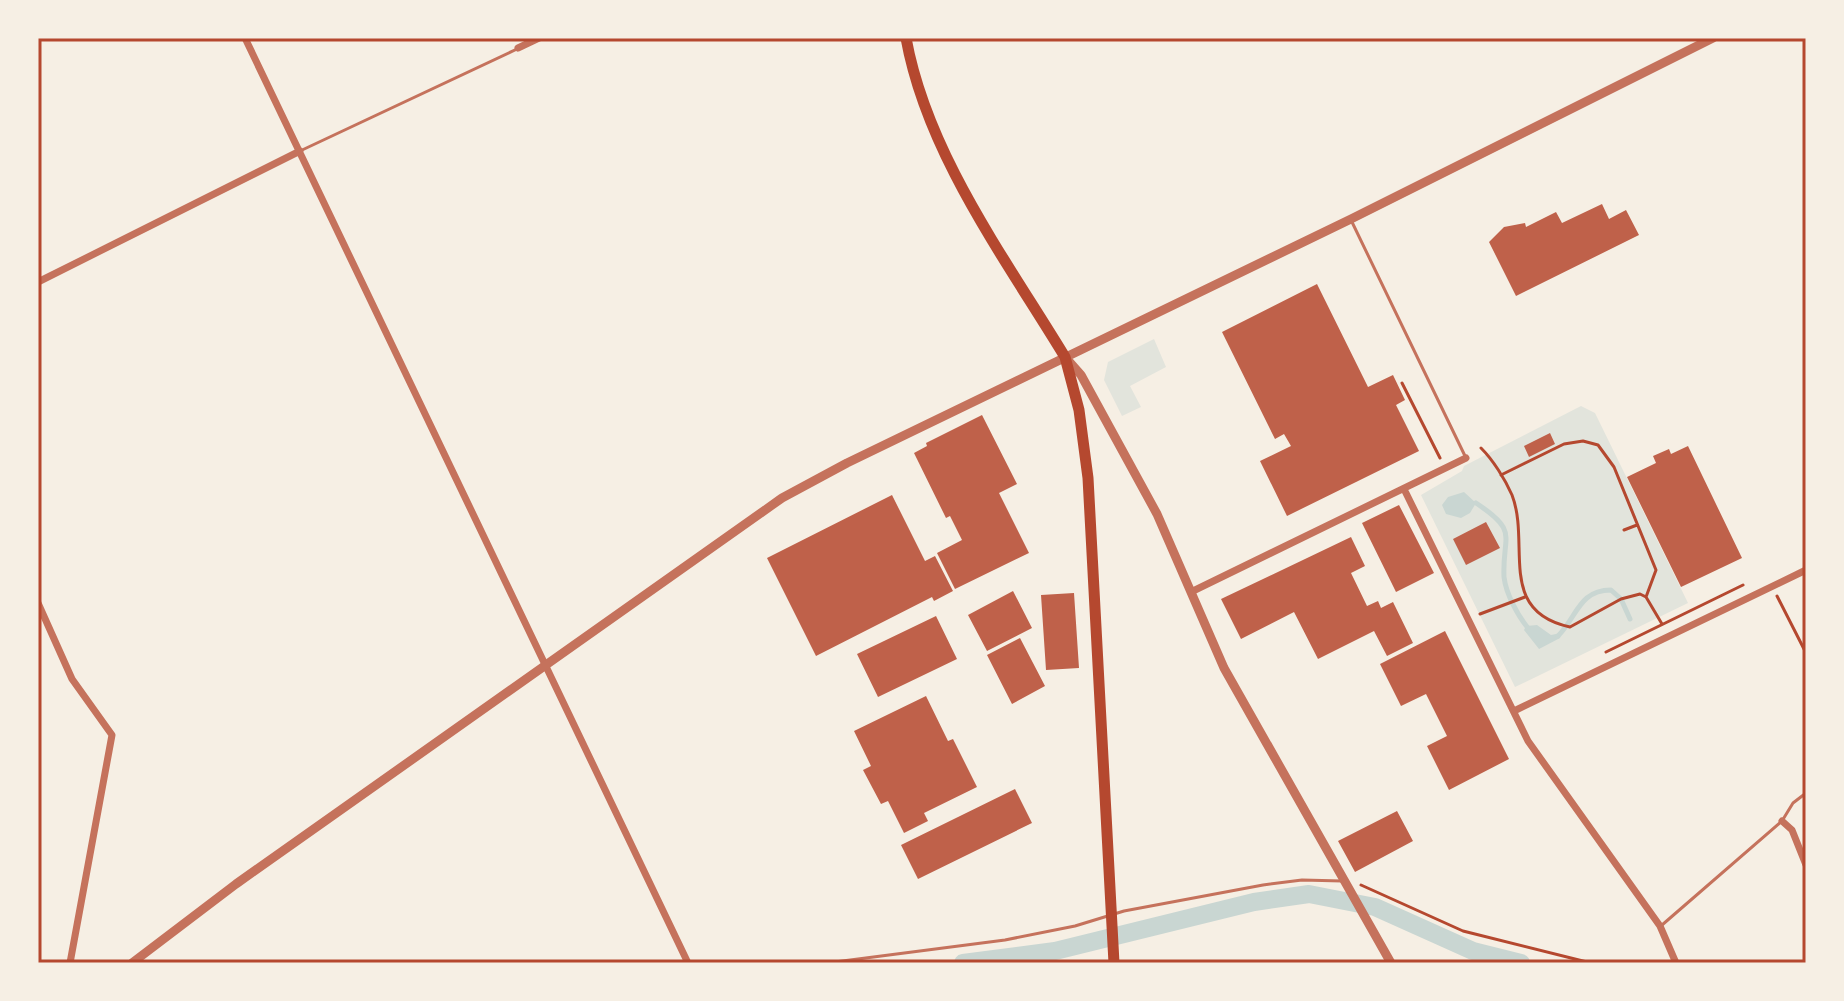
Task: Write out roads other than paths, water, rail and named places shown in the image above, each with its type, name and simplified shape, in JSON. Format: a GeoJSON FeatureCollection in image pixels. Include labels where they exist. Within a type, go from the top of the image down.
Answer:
{"type":"FeatureCollection","features":[{"type":"Feature","properties":{"kind":"main road"},"geometry":{"type":"LineString","coordinates":[[906,38],[927,112],[945,151],[992,237],[1065,357],[1079,410],[1088,478],[1114,957]]}},
{"type":"Feature","properties":{"kind":"street"},"geometry":{"type":"LineString","coordinates":[[245,38],[688,963]]}},
{"type":"Feature","properties":{"kind":"street"},"geometry":{"type":"LineString","coordinates":[[518,48],[539,38]]}},
{"type":"Feature","properties":{"kind":"street"},"geometry":{"type":"LineString","coordinates":[[132,963],[236,884],[546,668],[782,498],[847,463],[1351,219],[1713,38]]}},
{"type":"Feature","properties":{"kind":"street"},"geometry":{"type":"LineString","coordinates":[[38,282],[300,151]]}},
{"type":"Feature","properties":{"kind":"street"},"geometry":{"type":"LineString","coordinates":[[1065,357],[1081,375],[1109,426],[1193,591],[1224,668],[1391,963]]}},
{"type":"Feature","properties":{"kind":"street"},"geometry":{"type":"LineString","coordinates":[[1193,591],[1466,458]]}},
{"type":"Feature","properties":{"kind":"street"},"geometry":{"type":"LineString","coordinates":[[1404,489],[1528,741],[1660,926],[1676,963]]}},
{"type":"Feature","properties":{"kind":"street"},"geometry":{"type":"LineString","coordinates":[[1514,711],[1806,570]]}},
{"type":"Feature","properties":{"kind":"street"},"geometry":{"type":"LineString","coordinates":[[38,603],[72,679],[112,735],[70,963]]}},
{"type":"Feature","properties":{"kind":"street"},"geometry":{"type":"LineString","coordinates":[[1782,821],[1792,830],[1806,865]]}},
{"type":"Feature","properties":{"kind":"lane"},"geometry":{"type":"LineString","coordinates":[[300,151],[518,48]]}},
{"type":"Feature","properties":{"kind":"lane"},"geometry":{"type":"LineString","coordinates":[[1351,219],[1466,458]]}},
{"type":"Feature","properties":{"kind":"lane"},"geometry":{"type":"LineString","coordinates":[[1660,926],[1782,821],[1793,803],[1806,793]]}},
{"type":"Feature","properties":{"kind":"lane"},"geometry":{"type":"LineString","coordinates":[[827,963],[1005,940],[1302,880],[1348,885]]}},
{"type":"Feature","properties":{"kind":"waterway"},"geometry":{"type":"LineString","coordinates":[[1476,503],[1504,528],[1505,584],[1528,628]]}},
{"type":"Feature","properties":{"kind":"waterway"},"geometry":{"type":"LineString","coordinates":[[1558,636],[1585,600],[1600,591],[1611,590],[1621,599],[1630,619]]}},
{"type":"Feature","properties":{"kind":"waterway"},"geometry":{"type":"LineString","coordinates":[[963,963],[1055,951],[1254,902],[1309,894],[1375,907],[1473,951],[1521,963]]}}]}
